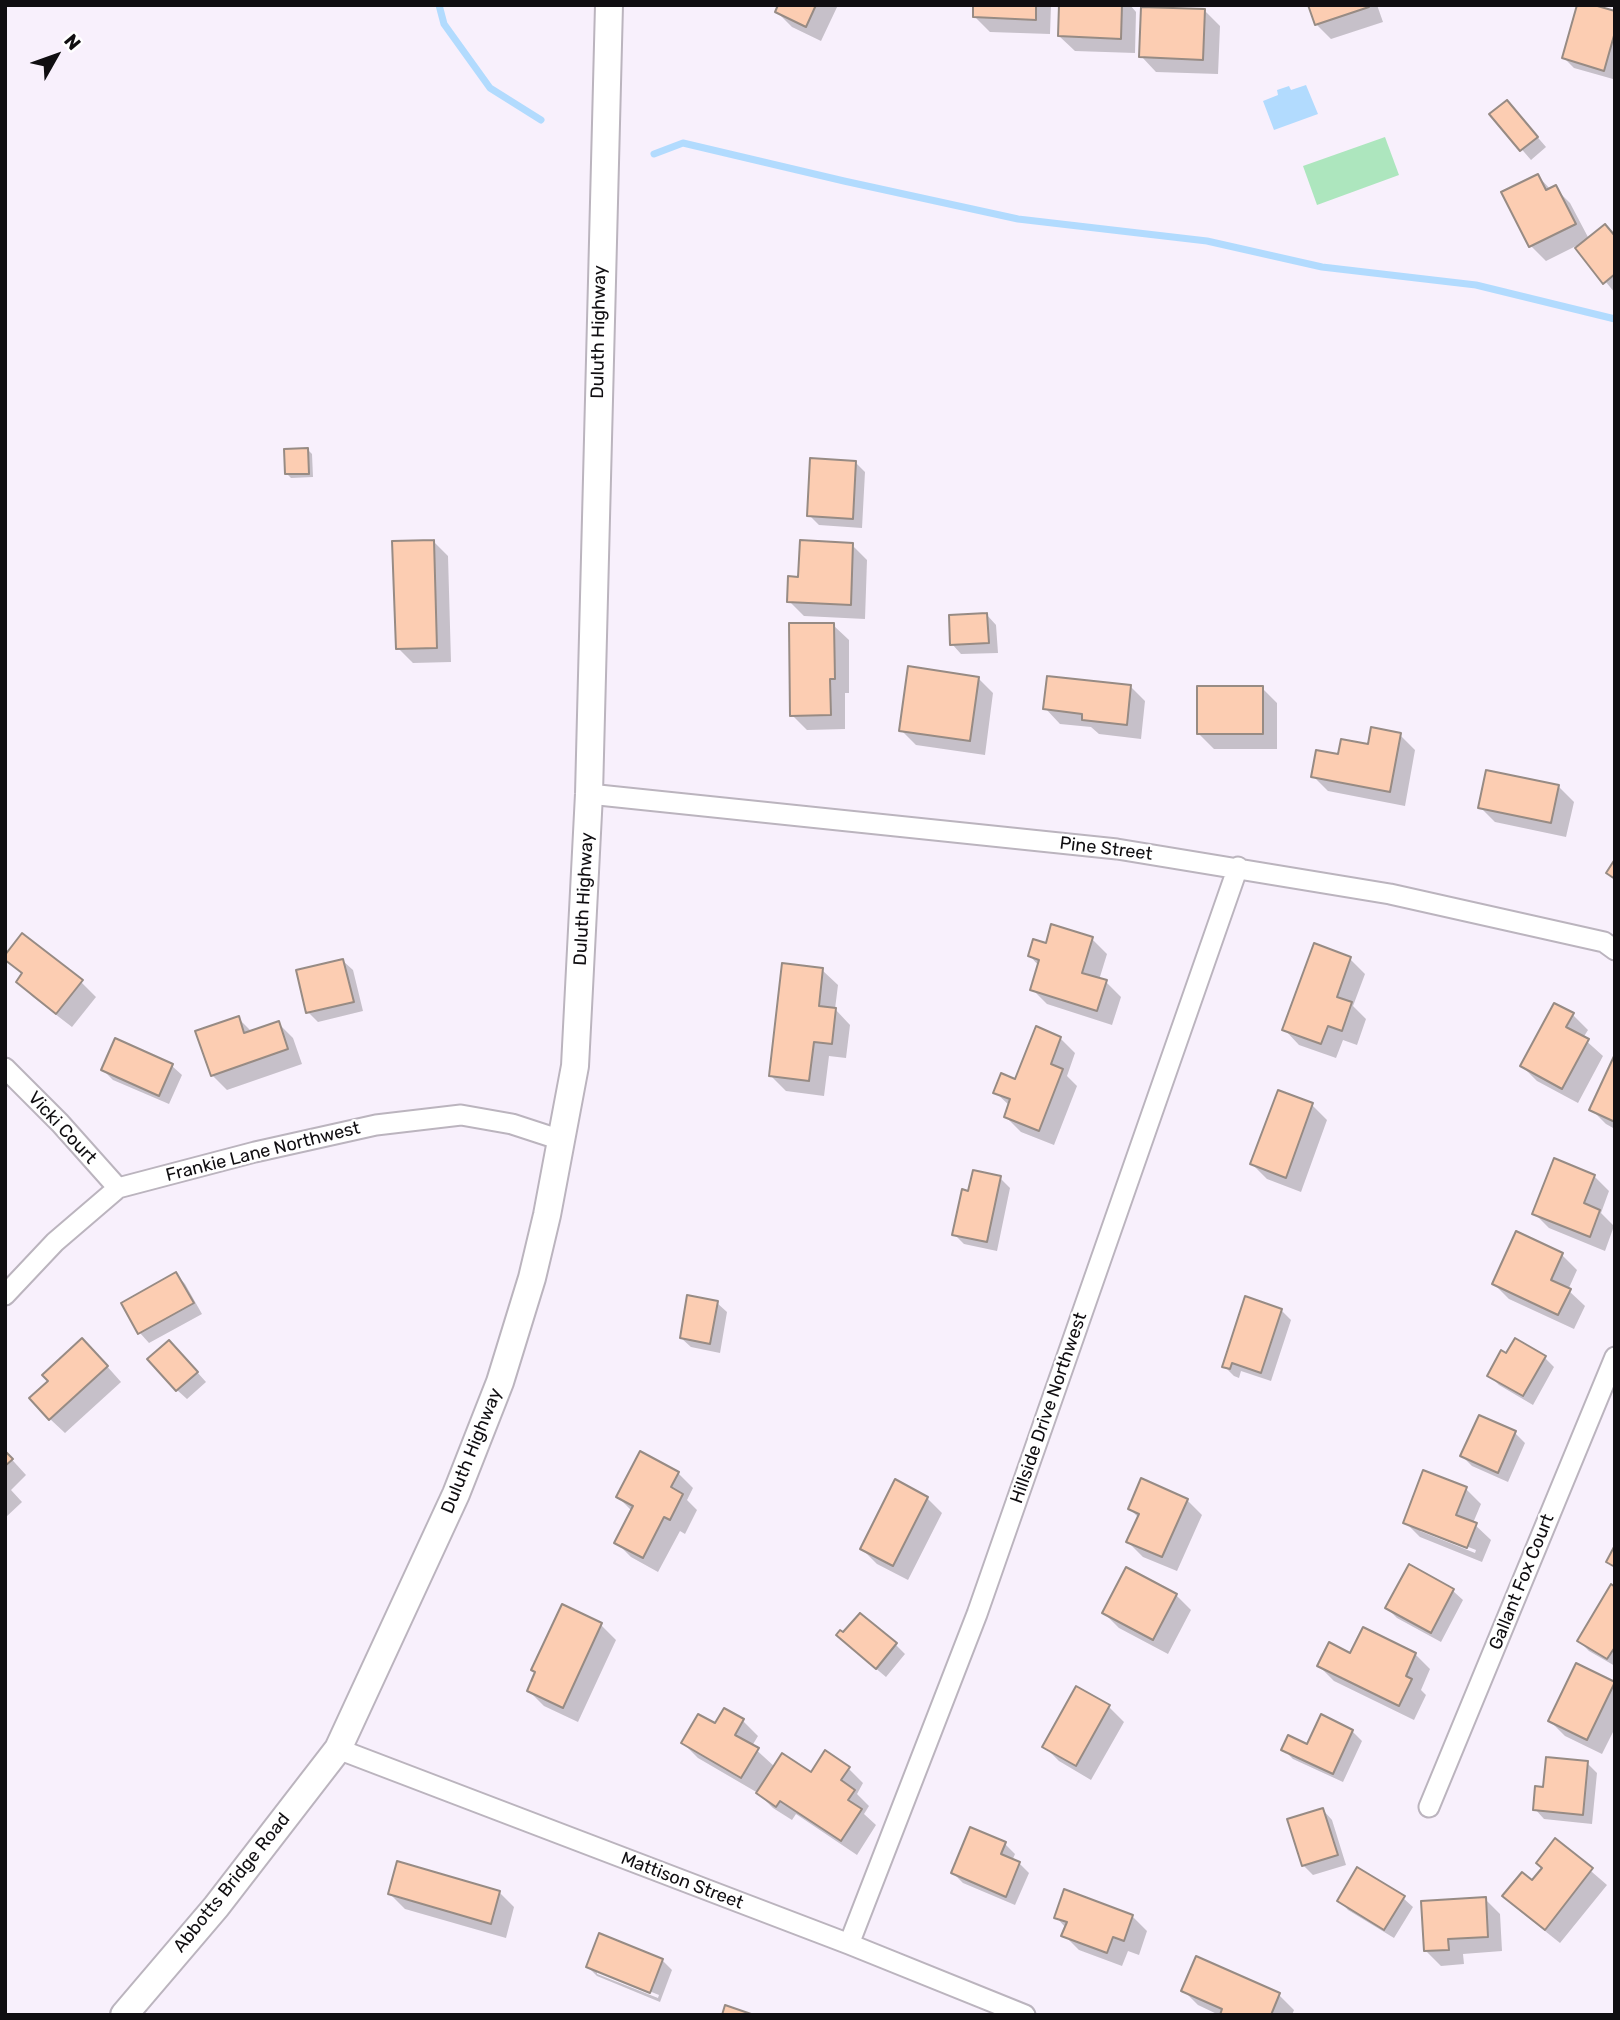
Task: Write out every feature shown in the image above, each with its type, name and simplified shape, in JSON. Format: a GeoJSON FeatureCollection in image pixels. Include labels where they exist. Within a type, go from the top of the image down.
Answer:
{"type":"FeatureCollection","features":[{"type":"Feature","properties":{"kind":"main road","name":"Duluth Highway"},"geometry":{"type":"LineString","coordinates":[[338,1749],[456,1494],[499,1382],[532,1278],[575,1066],[589,794],[609,5]]}},
{"type":"Feature","properties":{"kind":"main road","name":"Abbotts Bridge Road"},"geometry":{"type":"LineString","coordinates":[[124,2015],[216,1907],[338,1749]]}},
{"type":"Feature","properties":{"kind":"street","name":"Pine Street"},"geometry":{"type":"LineString","coordinates":[[589,794],[1117,849],[1238,867],[1401,897],[1604,942],[1615,950]]}},
{"type":"Feature","properties":{"kind":"street","name":"Hillside Drive Northwest"},"geometry":{"type":"LineString","coordinates":[[849,1944],[977,1614],[1238,867]]}},
{"type":"Feature","properties":{"kind":"street","name":"Vicki Court"},"geometry":{"type":"LineString","coordinates":[[5,1068],[60,1123],[118,1188]]}},
{"type":"Feature","properties":{"kind":"street","name":"Frankie Lane Northwest"},"geometry":{"type":"LineString","coordinates":[[5,1295],[55,1242],[118,1188],[255,1152],[376,1125],[461,1115],[512,1124],[561,1140]]}},
{"type":"Feature","properties":{"kind":"street","name":"Gallant Fox Court"},"geometry":{"type":"LineString","coordinates":[[1429,1807],[1615,1357]]}},
{"type":"Feature","properties":{"kind":"street","name":"Mattison Street"},"geometry":{"type":"LineString","coordinates":[[338,1749],[849,1944],[1025,2015]]}},
{"type":"Feature","properties":{"kind":"green space"},"geometry":{"type":"Polygon","coordinates":[[[1385,137],[1399,175],[1317,205],[1303,166],[1385,137]]]}},
{"type":"Feature","properties":{"kind":"water"},"geometry":{"type":"Polygon","coordinates":[[[1306,85],[1318,114],[1274,130],[1263,101],[1278,95],[1277,90],[1289,86],[1291,90],[1306,85]]]}},
{"type":"Feature","properties":{"kind":"building"},"geometry":{"type":"Polygon","coordinates":[[[778,5],[816,5],[806,27],[775,12],[778,5]]]}},
{"type":"Feature","properties":{"kind":"building"},"geometry":{"type":"Polygon","coordinates":[[[973,5],[1036,5],[1036,20],[973,17],[973,5]]]}},
{"type":"Feature","properties":{"kind":"building"},"geometry":{"type":"Polygon","coordinates":[[[1059,5],[1122,5],[1121,39],[1058,36],[1059,5]]]}},
{"type":"Feature","properties":{"kind":"building"},"geometry":{"type":"Polygon","coordinates":[[[1308,5],[1369,5],[1369,7],[1315,25],[1308,5]]]}},
{"type":"Feature","properties":{"kind":"building"},"geometry":{"type":"Polygon","coordinates":[[[1577,5],[1594,5],[1615,11],[1615,32],[1604,71],[1562,58],[1577,5]]]}},
{"type":"Feature","properties":{"kind":"building"},"geometry":{"type":"Polygon","coordinates":[[[1141,7],[1205,9],[1203,60],[1139,57],[1141,7]]]}},
{"type":"Feature","properties":{"kind":"building"},"geometry":{"type":"Polygon","coordinates":[[[1507,100],[1538,137],[1520,151],[1489,114],[1507,100]]]}},
{"type":"Feature","properties":{"kind":"building"},"geometry":{"type":"Polygon","coordinates":[[[1538,174],[1546,190],[1556,185],[1576,224],[1529,247],[1501,192],[1538,174]]]}},
{"type":"Feature","properties":{"kind":"building"},"geometry":{"type":"Polygon","coordinates":[[[1605,224],[1615,236],[1615,274],[1603,284],[1575,248],[1605,224]]]}},
{"type":"Feature","properties":{"kind":"building"},"geometry":{"type":"Polygon","coordinates":[[[308,448],[309,474],[285,474],[284,449],[308,448]]]}},
{"type":"Feature","properties":{"kind":"building"},"geometry":{"type":"Polygon","coordinates":[[[810,458],[856,461],[853,519],[807,516],[810,458]]]}},
{"type":"Feature","properties":{"kind":"building"},"geometry":{"type":"Polygon","coordinates":[[[434,540],[437,648],[396,649],[392,541],[434,540]]]}},
{"type":"Feature","properties":{"kind":"building"},"geometry":{"type":"Polygon","coordinates":[[[800,540],[853,543],[851,605],[787,602],[788,576],[798,577],[800,540]]]}},
{"type":"Feature","properties":{"kind":"building"},"geometry":{"type":"Polygon","coordinates":[[[987,613],[989,643],[950,645],[949,615],[987,613]]]}},
{"type":"Feature","properties":{"kind":"building"},"geometry":{"type":"Polygon","coordinates":[[[789,623],[834,623],[835,679],[830,679],[831,715],[790,716],[789,623]]]}},
{"type":"Feature","properties":{"kind":"building"},"geometry":{"type":"Polygon","coordinates":[[[908,666],[979,677],[970,741],[899,731],[908,666]]]}},
{"type":"Feature","properties":{"kind":"building"},"geometry":{"type":"Polygon","coordinates":[[[1047,676],[1131,685],[1127,725],[1082,720],[1082,714],[1043,709],[1047,676]]]}},
{"type":"Feature","properties":{"kind":"building"},"geometry":{"type":"Polygon","coordinates":[[[1197,686],[1263,686],[1263,734],[1197,734],[1197,686]]]}},
{"type":"Feature","properties":{"kind":"building"},"geometry":{"type":"Polygon","coordinates":[[[1371,727],[1401,733],[1390,792],[1311,777],[1316,750],[1338,754],[1341,739],[1368,744],[1371,727]]]}},
{"type":"Feature","properties":{"kind":"building"},"geometry":{"type":"Polygon","coordinates":[[[1486,770],[1559,785],[1551,823],[1478,808],[1486,770]]]}},
{"type":"Feature","properties":{"kind":"building"},"geometry":{"type":"Polygon","coordinates":[[[1615,859],[1615,879],[1606,873],[1615,859]]]}},
{"type":"Feature","properties":{"kind":"building"},"geometry":{"type":"Polygon","coordinates":[[[1051,924],[1093,937],[1082,973],[1107,980],[1097,1011],[1030,990],[1039,960],[1028,956],[1033,939],[1046,943],[1051,924]]]}},
{"type":"Feature","properties":{"kind":"building"},"geometry":{"type":"Polygon","coordinates":[[[22,933],[83,980],[56,1014],[16,982],[22,973],[5,960],[5,955],[22,933]]]}},
{"type":"Feature","properties":{"kind":"building"},"geometry":{"type":"Polygon","coordinates":[[[1314,943],[1351,957],[1337,997],[1352,1002],[1342,1031],[1328,1026],[1321,1044],[1282,1030],[1314,943]]]}},
{"type":"Feature","properties":{"kind":"building"},"geometry":{"type":"Polygon","coordinates":[[[343,959],[354,1002],[306,1013],[296,970],[343,959]]]}},
{"type":"Feature","properties":{"kind":"building"},"geometry":{"type":"Polygon","coordinates":[[[782,963],[823,968],[819,1006],[836,1008],[832,1044],[814,1042],[809,1081],[769,1076],[782,963]]]}},
{"type":"Feature","properties":{"kind":"building"},"geometry":{"type":"Polygon","coordinates":[[[1554,1003],[1574,1013],[1566,1027],[1589,1039],[1562,1089],[1520,1066],[1554,1003]]]}},
{"type":"Feature","properties":{"kind":"building"},"geometry":{"type":"Polygon","coordinates":[[[239,1016],[244,1033],[279,1021],[288,1049],[211,1076],[195,1031],[239,1016]]]}},
{"type":"Feature","properties":{"kind":"building"},"geometry":{"type":"Polygon","coordinates":[[[1036,1026],[1061,1037],[1051,1064],[1063,1069],[1039,1131],[1004,1117],[1010,1099],[993,1093],[1001,1073],[1015,1079],[1036,1026]]]}},
{"type":"Feature","properties":{"kind":"building"},"geometry":{"type":"Polygon","coordinates":[[[115,1038],[173,1064],[159,1096],[101,1070],[115,1038]]]}},
{"type":"Feature","properties":{"kind":"building"},"geometry":{"type":"Polygon","coordinates":[[[1615,1054],[1615,1122],[1589,1110],[1615,1054]]]}},
{"type":"Feature","properties":{"kind":"building"},"geometry":{"type":"Polygon","coordinates":[[[1278,1090],[1313,1103],[1286,1178],[1250,1164],[1278,1090]]]}},
{"type":"Feature","properties":{"kind":"building"},"geometry":{"type":"Polygon","coordinates":[[[1554,1158],[1595,1175],[1584,1203],[1600,1210],[1590,1237],[1532,1214],[1554,1158]]]}},
{"type":"Feature","properties":{"kind":"building"},"geometry":{"type":"Polygon","coordinates":[[[973,1170],[1001,1176],[987,1242],[952,1235],[962,1189],[968,1191],[973,1170]]]}},
{"type":"Feature","properties":{"kind":"building"},"geometry":{"type":"Polygon","coordinates":[[[1516,1231],[1563,1253],[1551,1280],[1571,1289],[1558,1315],[1492,1284],[1516,1231]]]}},
{"type":"Feature","properties":{"kind":"building"},"geometry":{"type":"Polygon","coordinates":[[[176,1272],[194,1303],[138,1334],[121,1303],[176,1272]]]}},
{"type":"Feature","properties":{"kind":"building"},"geometry":{"type":"Polygon","coordinates":[[[687,1295],[718,1301],[710,1344],[680,1338],[687,1295]]]}},
{"type":"Feature","properties":{"kind":"building"},"geometry":{"type":"Polygon","coordinates":[[[1245,1296],[1282,1309],[1261,1373],[1232,1363],[1230,1369],[1222,1367],[1245,1296]]]}},
{"type":"Feature","properties":{"kind":"building"},"geometry":{"type":"Polygon","coordinates":[[[82,1338],[108,1366],[49,1420],[29,1398],[48,1381],[42,1375],[82,1338]]]}},
{"type":"Feature","properties":{"kind":"building"},"geometry":{"type":"Polygon","coordinates":[[[1515,1338],[1546,1356],[1523,1396],[1487,1376],[1501,1350],[1506,1353],[1515,1338]]]}},
{"type":"Feature","properties":{"kind":"building"},"geometry":{"type":"Polygon","coordinates":[[[169,1340],[198,1372],[176,1391],[147,1359],[169,1340]]]}},
{"type":"Feature","properties":{"kind":"building"},"geometry":{"type":"Polygon","coordinates":[[[1479,1415],[1516,1431],[1498,1473],[1460,1456],[1479,1415]]]}},
{"type":"Feature","properties":{"kind":"building"},"geometry":{"type":"Polygon","coordinates":[[[5,1451],[13,1459],[5,1466],[5,1451]]]}},
{"type":"Feature","properties":{"kind":"building"},"geometry":{"type":"Polygon","coordinates":[[[640,1451],[679,1472],[671,1487],[683,1494],[670,1520],[664,1517],[643,1558],[614,1543],[633,1506],[616,1497],[640,1451]]]}},
{"type":"Feature","properties":{"kind":"building"},"geometry":{"type":"Polygon","coordinates":[[[1423,1470],[1467,1487],[1456,1515],[1477,1523],[1467,1548],[1403,1523],[1423,1470]]]}},
{"type":"Feature","properties":{"kind":"building"},"geometry":{"type":"Polygon","coordinates":[[[1141,1478],[1188,1499],[1162,1557],[1126,1542],[1139,1514],[1128,1509],[1141,1478]]]}},
{"type":"Feature","properties":{"kind":"building"},"geometry":{"type":"Polygon","coordinates":[[[895,1479],[928,1497],[893,1566],[860,1549],[895,1479]]]}},
{"type":"Feature","properties":{"kind":"building"},"geometry":{"type":"Polygon","coordinates":[[[1615,1545],[1615,1567],[1606,1562],[1615,1545]]]}},
{"type":"Feature","properties":{"kind":"building"},"geometry":{"type":"Polygon","coordinates":[[[1409,1564],[1454,1589],[1431,1633],[1385,1608],[1409,1564]]]}},
{"type":"Feature","properties":{"kind":"building"},"geometry":{"type":"Polygon","coordinates":[[[1126,1567],[1177,1594],[1153,1640],[1102,1613],[1126,1567]]]}},
{"type":"Feature","properties":{"kind":"building"},"geometry":{"type":"Polygon","coordinates":[[[1611,1584],[1615,1587],[1615,1647],[1607,1659],[1577,1641],[1611,1584]]]}},
{"type":"Feature","properties":{"kind":"building"},"geometry":{"type":"Polygon","coordinates":[[[562,1604],[602,1623],[563,1708],[527,1691],[535,1672],[531,1670],[562,1604]]]}},
{"type":"Feature","properties":{"kind":"building"},"geometry":{"type":"Polygon","coordinates":[[[860,1613],[897,1643],[876,1669],[836,1635],[840,1630],[843,1632],[860,1613]]]}},
{"type":"Feature","properties":{"kind":"building"},"geometry":{"type":"Polygon","coordinates":[[[1363,1627],[1416,1653],[1406,1676],[1412,1679],[1399,1706],[1317,1666],[1329,1642],[1350,1653],[1363,1627]]]}},
{"type":"Feature","properties":{"kind":"building"},"geometry":{"type":"Polygon","coordinates":[[[1576,1663],[1615,1682],[1587,1740],[1548,1721],[1576,1663]]]}},
{"type":"Feature","properties":{"kind":"building"},"geometry":{"type":"Polygon","coordinates":[[[1076,1686],[1110,1705],[1076,1766],[1042,1747],[1076,1686]]]}},
{"type":"Feature","properties":{"kind":"building"},"geometry":{"type":"Polygon","coordinates":[[[724,1708],[744,1719],[735,1735],[759,1748],[741,1778],[681,1743],[698,1714],[715,1723],[724,1708]]]}},
{"type":"Feature","properties":{"kind":"building"},"geometry":{"type":"Polygon","coordinates":[[[1321,1714],[1353,1730],[1333,1774],[1281,1750],[1288,1735],[1307,1744],[1321,1714]]]}},
{"type":"Feature","properties":{"kind":"building"},"geometry":{"type":"Polygon","coordinates":[[[825,1750],[850,1767],[841,1780],[855,1790],[848,1800],[862,1809],[841,1841],[780,1801],[776,1807],[756,1793],[782,1753],[811,1772],[825,1750]]]}},
{"type":"Feature","properties":{"kind":"building"},"geometry":{"type":"Polygon","coordinates":[[[1546,1757],[1588,1761],[1583,1815],[1533,1810],[1535,1786],[1543,1787],[1546,1757]]]}},
{"type":"Feature","properties":{"kind":"building"},"geometry":{"type":"Polygon","coordinates":[[[1323,1808],[1338,1855],[1302,1866],[1287,1819],[1323,1808]]]}},
{"type":"Feature","properties":{"kind":"building"},"geometry":{"type":"Polygon","coordinates":[[[970,1827],[1006,1842],[1001,1854],[1020,1862],[1006,1897],[951,1873],[970,1827]]]}},
{"type":"Feature","properties":{"kind":"building"},"geometry":{"type":"Polygon","coordinates":[[[1555,1838],[1593,1868],[1545,1930],[1502,1896],[1522,1872],[1532,1880],[1542,1868],[1536,1863],[1555,1838]]]}},
{"type":"Feature","properties":{"kind":"building"},"geometry":{"type":"Polygon","coordinates":[[[397,1861],[500,1891],[491,1924],[388,1894],[397,1861]]]}},
{"type":"Feature","properties":{"kind":"building"},"geometry":{"type":"Polygon","coordinates":[[[1357,1867],[1405,1896],[1384,1930],[1337,1901],[1357,1867]]]}},
{"type":"Feature","properties":{"kind":"building"},"geometry":{"type":"Polygon","coordinates":[[[1064,1889],[1133,1915],[1124,1941],[1113,1937],[1107,1953],[1061,1936],[1067,1922],[1054,1918],[1064,1889]]]}},
{"type":"Feature","properties":{"kind":"building"},"geometry":{"type":"Polygon","coordinates":[[[1486,1897],[1488,1937],[1448,1939],[1449,1950],[1424,1951],[1421,1901],[1486,1897]]]}},
{"type":"Feature","properties":{"kind":"building"},"geometry":{"type":"Polygon","coordinates":[[[599,1933],[663,1959],[650,1993],[586,1967],[599,1933]]]}},
{"type":"Feature","properties":{"kind":"building"},"geometry":{"type":"Polygon","coordinates":[[[1196,1956],[1280,1993],[1271,2015],[1220,2015],[1222,2009],[1181,1991],[1196,1956]]]}},
{"type":"Feature","properties":{"kind":"building"},"geometry":{"type":"Polygon","coordinates":[[[725,2005],[754,2015],[722,2015],[725,2005]]]}},
{"type":"Feature","properties":{"kind":"waterway"},"geometry":{"type":"LineString","coordinates":[[439,5],[444,24],[490,88],[541,120]]}},
{"type":"Feature","properties":{"kind":"waterway"},"geometry":{"type":"LineString","coordinates":[[654,154],[683,143],[1018,219],[1207,241],[1322,267],[1476,285],[1615,319]]}}]}
